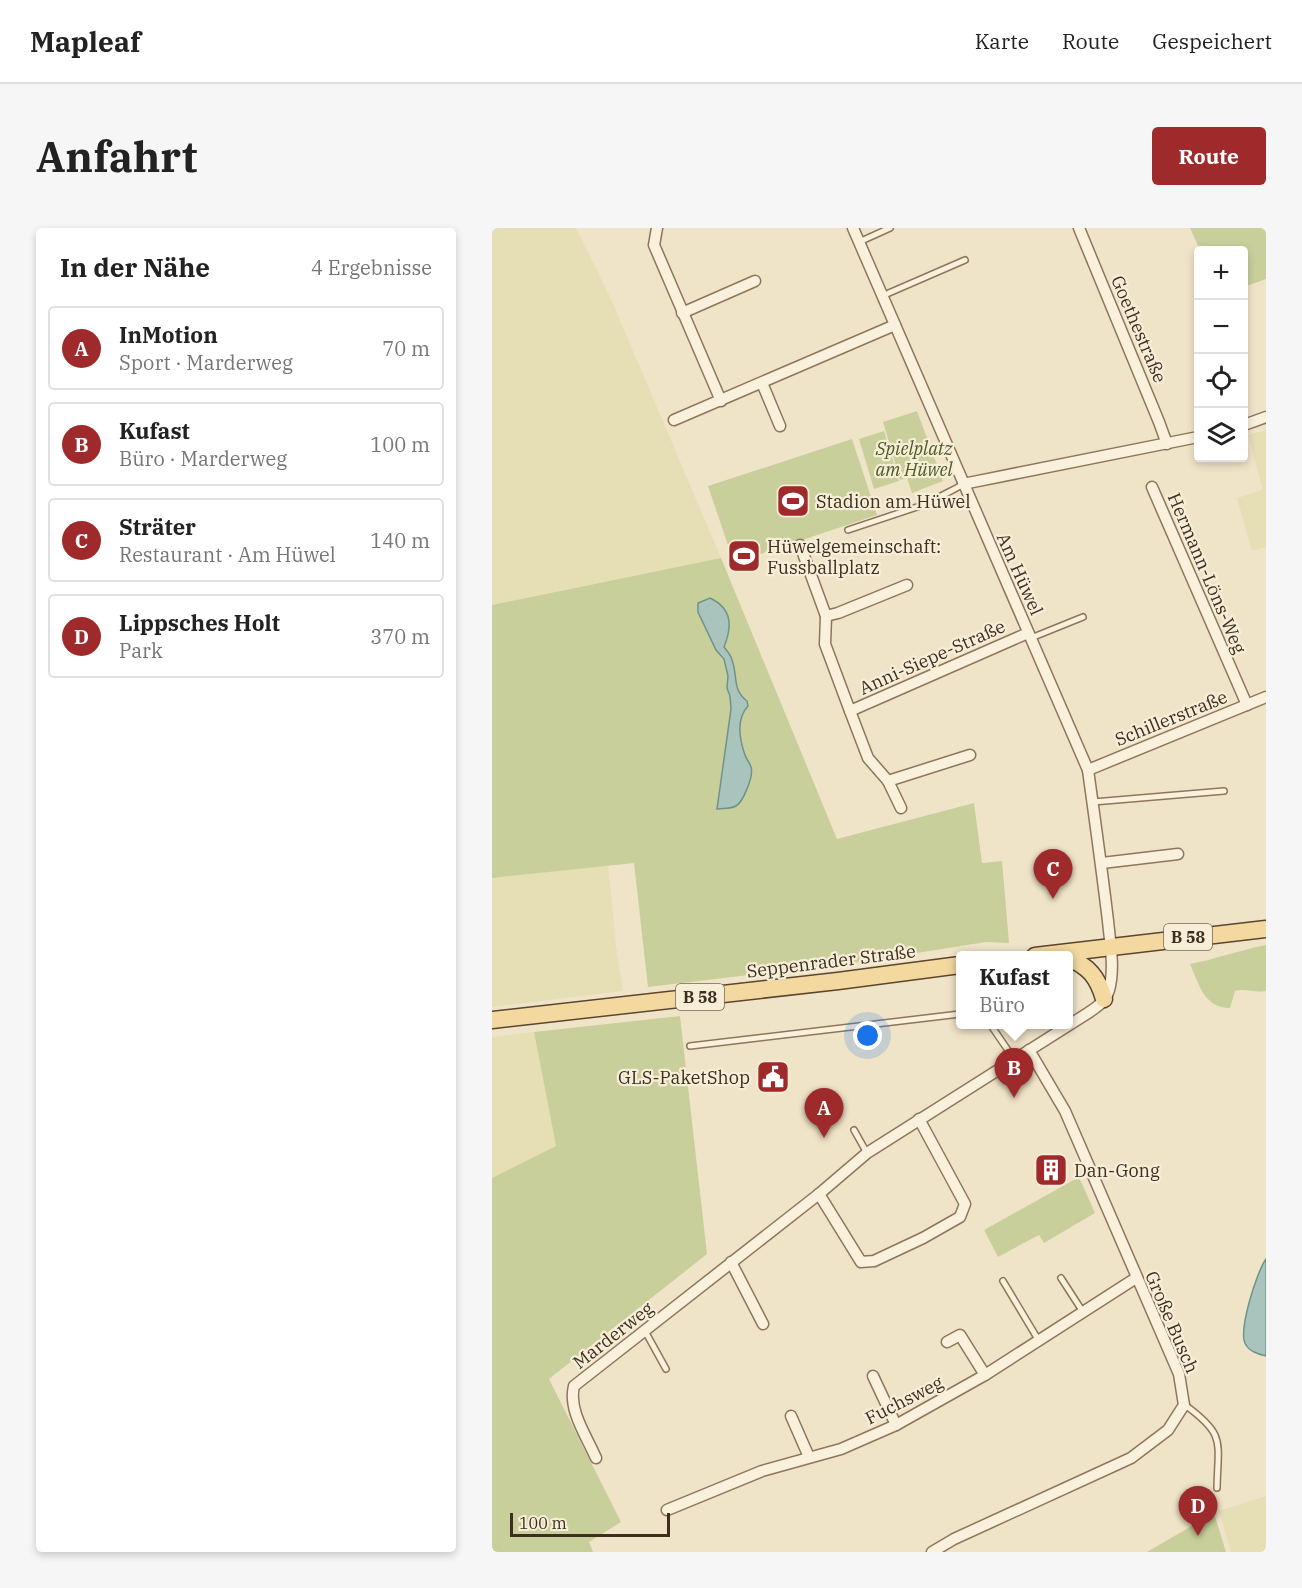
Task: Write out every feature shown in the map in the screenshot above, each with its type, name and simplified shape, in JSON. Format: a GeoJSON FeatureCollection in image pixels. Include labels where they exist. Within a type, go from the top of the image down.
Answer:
{"type":"FeatureCollection","features":[{"type":"Feature","properties":{"kind":"main road","name":"B 58"},"geometry":{"type":"LineString","coordinates":[[1073,953],[1110,946],[1266,929]]}},
{"type":"Feature","properties":{"kind":"main road"},"geometry":{"type":"LineString","coordinates":[[1073,963],[1090,970],[1099,982],[1104,999]]}},
{"type":"Feature","properties":{"kind":"main road","name":"Seppenrader Straße"},"geometry":{"type":"LineString","coordinates":[[492,1020],[956,966]]}},
{"type":"Feature","properties":{"kind":"street"},"geometry":{"type":"LineString","coordinates":[[657,228],[654,245],[721,401]]}},
{"type":"Feature","properties":{"kind":"street","name":"Am Hüwel"},"geometry":{"type":"LineString","coordinates":[[853,228],[1088,770],[1102,863],[1110,946]]}},
{"type":"Feature","properties":{"kind":"street","name":"Goethestraße"},"geometry":{"type":"LineString","coordinates":[[1079,228],[1160,422],[1167,444]]}},
{"type":"Feature","properties":{"kind":"street"},"geometry":{"type":"LineString","coordinates":[[682,313],[755,281]]}},
{"type":"Feature","properties":{"kind":"street"},"geometry":{"type":"LineString","coordinates":[[674,420],[895,325]]}},
{"type":"Feature","properties":{"kind":"street"},"geometry":{"type":"LineString","coordinates":[[762,383],[780,426]]}},
{"type":"Feature","properties":{"kind":"street"},"geometry":{"type":"LineString","coordinates":[[1248,424],[1266,417]]}},
{"type":"Feature","properties":{"kind":"street"},"geometry":{"type":"LineString","coordinates":[[963,484],[1194,438]]}},
{"type":"Feature","properties":{"kind":"street","name":"Hermann-Löns-Weg"},"geometry":{"type":"LineString","coordinates":[[1152,488],[1247,705]]}},
{"type":"Feature","properties":{"kind":"street","name":"Anni-Siepe-Straße"},"geometry":{"type":"LineString","coordinates":[[800,545],[826,616],[825,644],[849,711],[868,758],[888,781],[901,808]]}},
{"type":"Feature","properties":{"kind":"street"},"geometry":{"type":"LineString","coordinates":[[826,616],[907,585]]}},
{"type":"Feature","properties":{"kind":"street","name":"Anni-Siepe-Straße"},"geometry":{"type":"LineString","coordinates":[[849,711],[1030,635]]}},
{"type":"Feature","properties":{"kind":"street","name":"Schillerstraße"},"geometry":{"type":"LineString","coordinates":[[1088,770],[1266,697]]}},
{"type":"Feature","properties":{"kind":"street"},"geometry":{"type":"LineString","coordinates":[[888,781],[970,755]]}},
{"type":"Feature","properties":{"kind":"street"},"geometry":{"type":"LineString","coordinates":[[1102,863],[1178,854]]}},
{"type":"Feature","properties":{"kind":"street"},"geometry":{"type":"LineString","coordinates":[[1104,999],[1109,991],[1110,946]]}},
{"type":"Feature","properties":{"kind":"street","name":"Marderweg"},"geometry":{"type":"LineString","coordinates":[[1073,1022],[1104,999]]}},
{"type":"Feature","properties":{"kind":"street","name":"Marderweg"},"geometry":{"type":"LineString","coordinates":[[596,1458],[573,1407],[574,1386],[819,1194],[867,1153],[1062,1029]]}},
{"type":"Feature","properties":{"kind":"street","name":"Große Busch"},"geometry":{"type":"LineString","coordinates":[[1029,1050],[1065,1111],[1179,1374],[1184,1405]]}},
{"type":"Feature","properties":{"kind":"street"},"geometry":{"type":"LineString","coordinates":[[819,1194],[861,1263],[874,1261],[923,1239],[960,1217],[965,1204],[919,1119]]}},
{"type":"Feature","properties":{"kind":"street"},"geometry":{"type":"LineString","coordinates":[[731,1262],[763,1324]]}},
{"type":"Feature","properties":{"kind":"street","name":"Fuchsweg"},"geometry":{"type":"LineString","coordinates":[[667,1510],[762,1471],[841,1449],[896,1425],[986,1375],[1136,1278]]}},
{"type":"Feature","properties":{"kind":"street"},"geometry":{"type":"LineString","coordinates":[[947,1342],[960,1335],[986,1375]]}},
{"type":"Feature","properties":{"kind":"street"},"geometry":{"type":"LineString","coordinates":[[873,1376],[896,1425]]}},
{"type":"Feature","properties":{"kind":"street"},"geometry":{"type":"LineString","coordinates":[[932,1552],[954,1539],[1131,1458],[1168,1430],[1184,1405]]}},
{"type":"Feature","properties":{"kind":"street"},"geometry":{"type":"LineString","coordinates":[[791,1416],[809,1457]]}},
{"type":"Feature","properties":{"kind":"lane"},"geometry":{"type":"LineString","coordinates":[[859,242],[890,228]]}},
{"type":"Feature","properties":{"kind":"lane"},"geometry":{"type":"LineString","coordinates":[[882,296],[965,260]]}},
{"type":"Feature","properties":{"kind":"lane"},"geometry":{"type":"LineString","coordinates":[[848,530],[932,502],[963,484]]}},
{"type":"Feature","properties":{"kind":"lane"},"geometry":{"type":"LineString","coordinates":[[1030,635],[1083,617]]}},
{"type":"Feature","properties":{"kind":"lane"},"geometry":{"type":"LineString","coordinates":[[1093,802],[1224,791]]}},
{"type":"Feature","properties":{"kind":"lane"},"geometry":{"type":"LineString","coordinates":[[690,1046],[956,1014]]}},
{"type":"Feature","properties":{"kind":"lane"},"geometry":{"type":"LineString","coordinates":[[993,1029],[1014,1059]]}},
{"type":"Feature","properties":{"kind":"lane"},"geometry":{"type":"LineString","coordinates":[[854,1130],[867,1153]]}},
{"type":"Feature","properties":{"kind":"lane"},"geometry":{"type":"LineString","coordinates":[[1061,1278],[1083,1312]]}},
{"type":"Feature","properties":{"kind":"lane"},"geometry":{"type":"LineString","coordinates":[[1003,1281],[1039,1341]]}},
{"type":"Feature","properties":{"kind":"lane"},"geometry":{"type":"LineString","coordinates":[[645,1331],[666,1369]]}},
{"type":"Feature","properties":{"kind":"lane"},"geometry":{"type":"LineString","coordinates":[[1184,1405],[1203,1418],[1216,1433],[1217,1488]]}},
{"type":"Feature","properties":{"kind":"shaded area"},"geometry":{"type":"Polygon","coordinates":[[[492,228],[576,228],[611,299],[721,558],[492,605],[492,228]]]}},
{"type":"Feature","properties":{"kind":"shaded area"},"geometry":{"type":"Polygon","coordinates":[[[1266,430],[1266,547],[1252,551],[1237,498],[1263,490],[1248,435],[1266,430]]]}},
{"type":"Feature","properties":{"kind":"shaded area"},"geometry":{"type":"Polygon","coordinates":[[[608,865],[623,991],[492,1007],[492,878],[608,865]]]}},
{"type":"Feature","properties":{"kind":"shaded area"},"geometry":{"type":"Polygon","coordinates":[[[534,1032],[556,1146],[492,1178],[492,1037],[534,1032]]]}},
{"type":"Feature","properties":{"kind":"shaded area"},"geometry":{"type":"Polygon","coordinates":[[[1266,1496],[1266,1552],[1231,1552],[1219,1511],[1266,1496]]]}},
{"type":"Feature","properties":{"kind":"green space"},"geometry":{"type":"Polygon","coordinates":[[[1190,228],[1266,228],[1266,279],[1248,286],[1248,246],[1198,246],[1190,228]]]}},
{"type":"Feature","properties":{"kind":"green space","name":"Spielplatz am Hüwel"},"geometry":{"type":"Polygon","coordinates":[[[917,411],[943,481],[912,493],[907,478],[900,480],[883,422],[917,411]]]}},
{"type":"Feature","properties":{"kind":"green space"},"geometry":{"type":"Polygon","coordinates":[[[884,431],[899,481],[874,489],[859,439],[884,431]]]}},
{"type":"Feature","properties":{"kind":"green space","name":"Stadion am Hüwel"},"geometry":{"type":"Polygon","coordinates":[[[852,439],[877,515],[734,563],[708,486],[852,439]]]}},
{"type":"Feature","properties":{"kind":"green space"},"geometry":{"type":"Polygon","coordinates":[[[721,558],[837,839],[974,803],[982,863],[1002,861],[1009,943],[986,942],[860,962],[648,987],[634,863],[492,878],[492,605],[721,558]]]}},
{"type":"Feature","properties":{"kind":"green space"},"geometry":{"type":"Polygon","coordinates":[[[1266,945],[1266,991],[1235,991],[1230,1008],[1221,1007],[1208,999],[1190,964],[1266,945]]]}},
{"type":"Feature","properties":{"kind":"green space"},"geometry":{"type":"Polygon","coordinates":[[[680,1016],[707,1254],[549,1379],[621,1522],[589,1542],[593,1552],[492,1552],[492,1178],[556,1146],[534,1032],[680,1016]]]}},
{"type":"Feature","properties":{"kind":"green space"},"geometry":{"type":"Polygon","coordinates":[[[1079,1177],[1095,1213],[1044,1243],[1039,1235],[998,1257],[984,1230],[1079,1177]]]}},
{"type":"Feature","properties":{"kind":"green space"},"geometry":{"type":"Polygon","coordinates":[[[1214,1513],[1226,1552],[1147,1552],[1214,1513]]]}},
{"type":"Feature","properties":{"kind":"water"},"geometry":{"type":"Polygon","coordinates":[[[710,598],[718,602],[727,613],[729,626],[724,647],[734,666],[739,692],[747,701],[748,706],[740,723],[740,735],[752,771],[742,799],[732,808],[717,809],[731,709],[724,659],[716,650],[698,612],[698,603],[710,598]]]}},
{"type":"Feature","properties":{"kind":"water"},"geometry":{"type":"Polygon","coordinates":[[[1266,1259],[1266,1356],[1246,1345],[1244,1328],[1249,1302],[1266,1259]]]}},
{"type":"Feature","properties":{"kind":"place","name":"Stadion am Hüwel"},"geometry":{"type":"Point","coordinates":[793,501]}},
{"type":"Feature","properties":{"kind":"place","name":"Hüwelgemeinschaft: Fussballplatz"},"geometry":{"type":"Point","coordinates":[744,556]}},
{"type":"Feature","properties":{"kind":"place","name":"Sträter"},"geometry":{"type":"Point","coordinates":[1053,899]}},
{"type":"Feature","properties":{"kind":"place","name":"GLS-PaketShop"},"geometry":{"type":"Point","coordinates":[773,1077]}},
{"type":"Feature","properties":{"kind":"place","name":"Kufast"},"geometry":{"type":"Point","coordinates":[1014,1098]}},
{"type":"Feature","properties":{"kind":"place","name":"InMotion"},"geometry":{"type":"Point","coordinates":[824,1138]}},
{"type":"Feature","properties":{"kind":"place","name":"Dan-Gong"},"geometry":{"type":"Point","coordinates":[1051,1170]}},
{"type":"Feature","properties":{"kind":"place","name":"Lippsches Holt"},"geometry":{"type":"Point","coordinates":[1198,1536]}}]}
